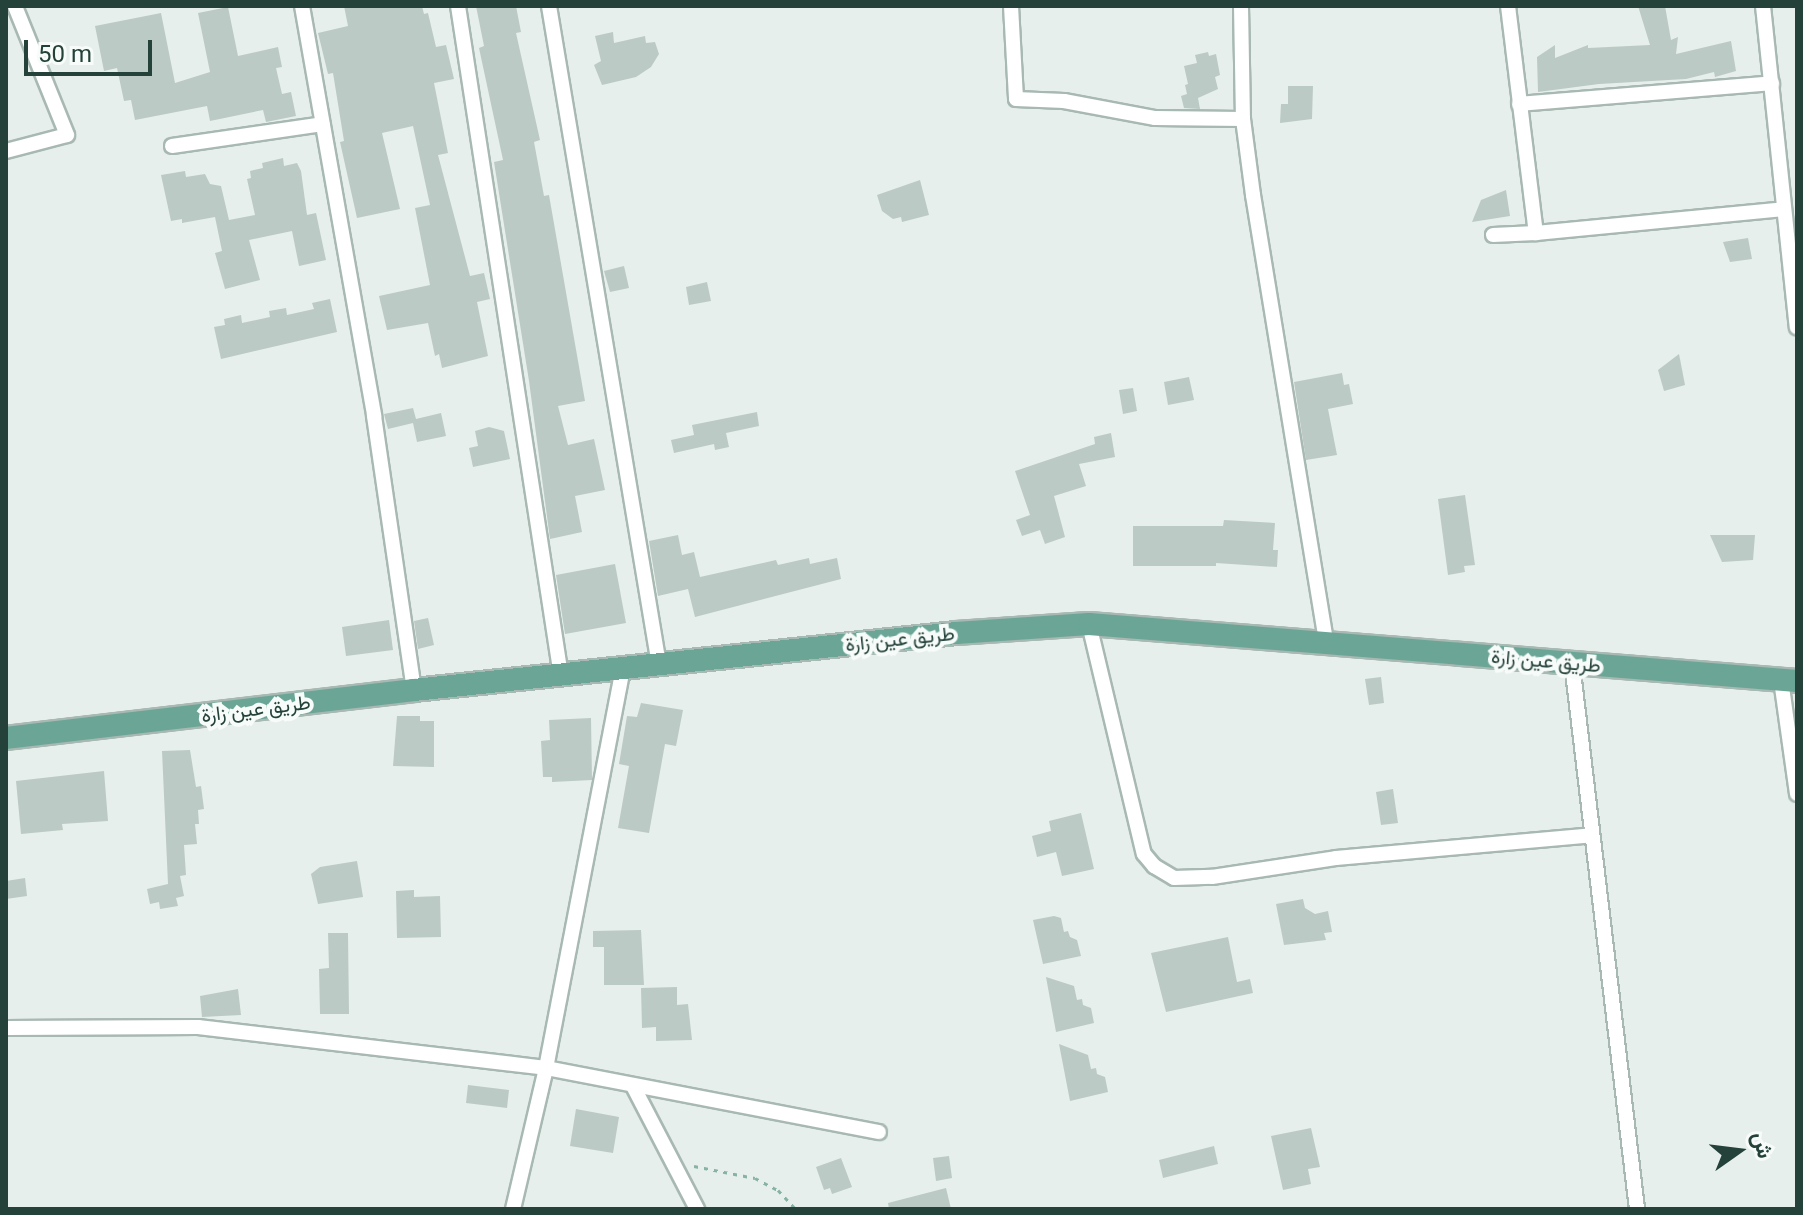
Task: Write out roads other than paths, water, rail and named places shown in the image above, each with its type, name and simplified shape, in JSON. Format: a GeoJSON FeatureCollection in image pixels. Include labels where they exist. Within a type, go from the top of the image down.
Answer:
{"type":"FeatureCollection","features":[{"type":"Feature","properties":{"kind":"main road","name":"طريق عين زارة"},"geometry":{"type":"LineString","coordinates":[[6,738],[414,690],[956,633],[1089,624],[1789,680]]}},
{"type":"Feature","properties":{"kind":"street"},"geometry":{"type":"LineString","coordinates":[[6,151],[67,135],[15,6]]}},
{"type":"Feature","properties":{"kind":"street"},"geometry":{"type":"LineString","coordinates":[[302,6],[374,416],[414,690]]}},
{"type":"Feature","properties":{"kind":"street"},"geometry":{"type":"LineString","coordinates":[[458,6],[561,676]]}},
{"type":"Feature","properties":{"kind":"street"},"geometry":{"type":"LineString","coordinates":[[549,6],[659,665]]}},
{"type":"Feature","properties":{"kind":"street"},"geometry":{"type":"LineString","coordinates":[[1011,6],[1016,99],[1064,101],[1155,118],[1243,119]]}},
{"type":"Feature","properties":{"kind":"street"},"geometry":{"type":"LineString","coordinates":[[1241,6],[1243,119],[1326,642]]}},
{"type":"Feature","properties":{"kind":"street"},"geometry":{"type":"LineString","coordinates":[[1508,6],[1536,233]]}},
{"type":"Feature","properties":{"kind":"street"},"geometry":{"type":"LineString","coordinates":[[1763,6],[1797,327]]}},
{"type":"Feature","properties":{"kind":"street"},"geometry":{"type":"LineString","coordinates":[[1519,104],[1772,83]]}},
{"type":"Feature","properties":{"kind":"street"},"geometry":{"type":"LineString","coordinates":[[172,146],[322,124]]}},
{"type":"Feature","properties":{"kind":"street"},"geometry":{"type":"LineString","coordinates":[[1493,235],[1784,209]]}},
{"type":"Feature","properties":{"kind":"street"},"geometry":{"type":"LineString","coordinates":[[1089,624],[1144,854],[1174,878],[1212,877],[1336,858],[1592,835]]}},
{"type":"Feature","properties":{"kind":"street"},"geometry":{"type":"LineString","coordinates":[[1572,663],[1637,1209]]}},
{"type":"Feature","properties":{"kind":"street"},"geometry":{"type":"LineString","coordinates":[[513,1209],[546,1068],[623,670]]}},
{"type":"Feature","properties":{"kind":"street"},"geometry":{"type":"LineString","coordinates":[[1789,680],[1797,794]]}},
{"type":"Feature","properties":{"kind":"street"},"geometry":{"type":"LineString","coordinates":[[6,1028],[198,1027],[546,1068],[879,1132]]}},
{"type":"Feature","properties":{"kind":"street"},"geometry":{"type":"LineString","coordinates":[[633,1086],[697,1209]]}}]}
